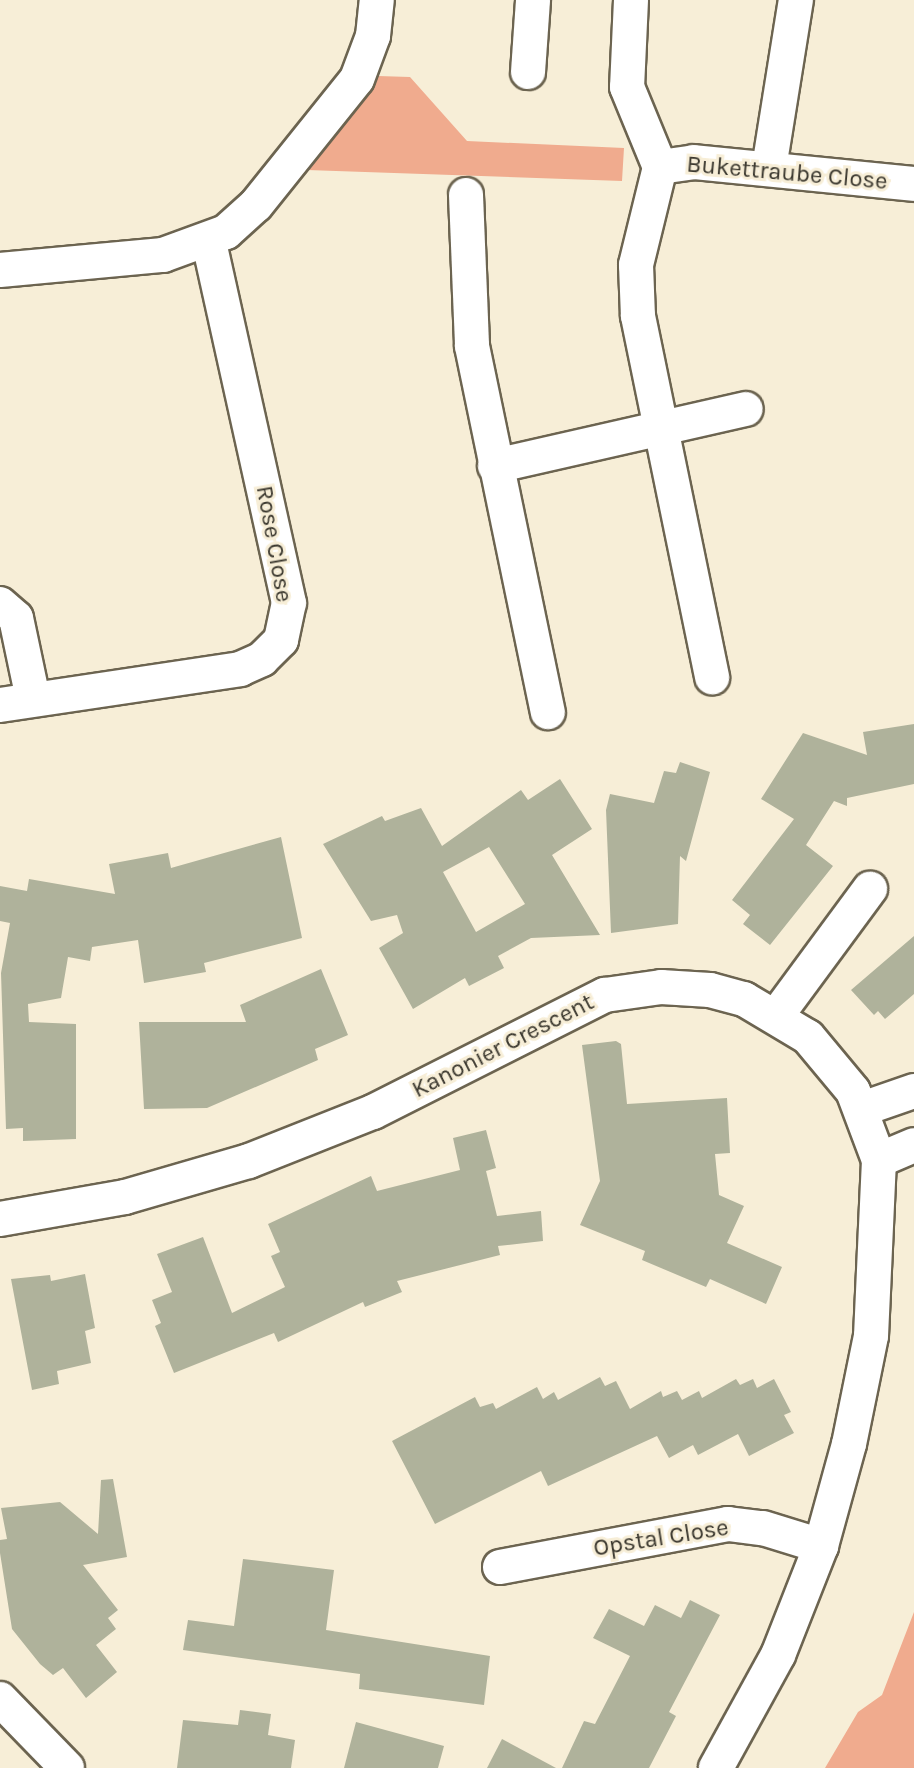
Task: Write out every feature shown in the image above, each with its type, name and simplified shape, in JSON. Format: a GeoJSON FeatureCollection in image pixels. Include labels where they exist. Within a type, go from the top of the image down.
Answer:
{"type":"FeatureCollection","features":[{"type":"Feature","properties":{"kind":"street"},"geometry":{"type":"LineString","coordinates":[[0,270],[163,255],[209,241],[256,205],[357,79],[373,36],[377,0]]}},
{"type":"Feature","properties":{"kind":"street"},"geometry":{"type":"LineString","coordinates":[[528,72],[533,0]]}},
{"type":"Feature","properties":{"kind":"street"},"geometry":{"type":"LineString","coordinates":[[631,0],[627,87],[660,167],[636,265],[636,293],[660,429],[712,677]]}},
{"type":"Feature","properties":{"kind":"street"},"geometry":{"type":"LineString","coordinates":[[769,168],[796,0]]}},
{"type":"Feature","properties":{"kind":"street","name":"Bukettraube Close"},"geometry":{"type":"LineString","coordinates":[[660,167],[694,162],[914,184]]}},
{"type":"Feature","properties":{"kind":"street"},"geometry":{"type":"LineString","coordinates":[[466,195],[472,346],[548,712]]}},
{"type":"Feature","properties":{"kind":"street","name":"Rose Close"},"geometry":{"type":"LineString","coordinates":[[0,604],[16,618],[16,702],[240,669],[262,659],[281,640],[289,603],[209,241]]}},
{"type":"Feature","properties":{"kind":"street"},"geometry":{"type":"LineString","coordinates":[[495,466],[746,409]]}},
{"type":"Feature","properties":{"kind":"street"},"geometry":{"type":"LineString","coordinates":[[777,1015],[870,889]]}},
{"type":"Feature","properties":{"kind":"street","name":"Kanonier Crescent"},"geometry":{"type":"LineString","coordinates":[[0,1219],[125,1197],[249,1161],[373,1112],[605,995],[661,987],[710,990],[777,1015],[833,1063],[862,1109],[879,1160],[871,1336],[849,1444],[821,1546],[778,1655],[716,1768]]}},
{"type":"Feature","properties":{"kind":"street"},"geometry":{"type":"LineString","coordinates":[[862,1109],[914,1091]]}},
{"type":"Feature","properties":{"kind":"street"},"geometry":{"type":"LineString","coordinates":[[879,1160],[914,1145]]}},
{"type":"Feature","properties":{"kind":"street","name":"Opstal Close"},"geometry":{"type":"LineString","coordinates":[[500,1567],[728,1524],[763,1528],[821,1546]]}},
{"type":"Feature","properties":{"kind":"street"},"geometry":{"type":"LineString","coordinates":[[0,1699],[67,1768]]}},
{"type":"Feature","properties":{"kind":"shaded area"},"geometry":{"type":"Polygon","coordinates":[[[378,76],[410,77],[467,141],[624,148],[622,181],[307,170],[378,76]]]}},
{"type":"Feature","properties":{"kind":"shaded area"},"geometry":{"type":"Polygon","coordinates":[[[914,1612],[914,1768],[825,1768],[858,1712],[882,1695],[914,1612]]]}},
{"type":"Feature","properties":{"kind":"building"},"geometry":{"type":"Polygon","coordinates":[[[914,724],[914,784],[847,798],[847,806],[834,801],[806,845],[833,866],[770,945],[743,924],[750,915],[732,900],[794,819],[761,799],[803,733],[867,755],[863,732],[914,724]]]}},
{"type":"Feature","properties":{"kind":"building"},"geometry":{"type":"Polygon","coordinates":[[[680,762],[710,772],[686,861],[680,856],[678,924],[611,933],[606,810],[610,794],[654,803],[664,771],[676,773],[680,762]]]}},
{"type":"Feature","properties":{"kind":"building"},"geometry":{"type":"Polygon","coordinates":[[[560,779],[592,829],[552,855],[600,935],[531,938],[498,956],[504,968],[469,986],[465,978],[413,1009],[379,948],[403,933],[397,915],[371,921],[323,844],[382,816],[385,821],[421,808],[442,846],[521,790],[528,800],[560,779]],[[489,847],[443,872],[476,932],[525,904],[489,847]]]}},
{"type":"Feature","properties":{"kind":"building"},"geometry":{"type":"Polygon","coordinates":[[[281,837],[302,938],[204,963],[206,972],[144,983],[138,940],[92,947],[90,961],[68,957],[61,998],[28,1004],[29,1022],[76,1024],[76,1139],[23,1141],[23,1128],[6,1129],[1,973],[10,923],[0,921],[0,886],[27,891],[29,879],[115,894],[109,864],[168,853],[171,868],[281,837]]]}},
{"type":"Feature","properties":{"kind":"building"},"geometry":{"type":"Polygon","coordinates":[[[914,936],[914,994],[885,1019],[878,1011],[874,1015],[851,990],[914,936]]]}},
{"type":"Feature","properties":{"kind":"building"},"geometry":{"type":"Polygon","coordinates":[[[321,969],[348,1035],[315,1049],[318,1060],[207,1108],[144,1109],[139,1022],[246,1022],[240,1005],[321,969]]]}},
{"type":"Feature","properties":{"kind":"building"},"geometry":{"type":"Polygon","coordinates":[[[616,1041],[621,1044],[627,1104],[727,1098],[730,1153],[715,1154],[719,1195],[744,1206],[727,1243],[782,1267],[766,1304],[710,1279],[706,1287],[642,1260],[645,1251],[580,1225],[600,1181],[582,1045],[616,1041]]]}},
{"type":"Feature","properties":{"kind":"building"},"geometry":{"type":"Polygon","coordinates":[[[486,1130],[496,1168],[486,1171],[497,1216],[541,1211],[543,1241],[498,1246],[500,1255],[397,1281],[402,1292],[365,1307],[363,1302],[278,1342],[274,1333],[174,1373],[155,1326],[161,1323],[152,1300],[172,1292],[157,1254],[203,1237],[232,1313],[285,1287],[271,1256],[280,1252],[268,1224],[371,1176],[377,1191],[460,1170],[453,1138],[486,1130]]]}},
{"type":"Feature","properties":{"kind":"building"},"geometry":{"type":"Polygon","coordinates":[[[85,1274],[95,1328],[85,1331],[91,1363],[57,1371],[59,1384],[32,1390],[11,1279],[50,1275],[51,1281],[85,1274]]]}},
{"type":"Feature","properties":{"kind":"building"},"geometry":{"type":"Polygon","coordinates":[[[600,1377],[605,1386],[616,1381],[630,1409],[661,1391],[663,1397],[677,1391],[682,1400],[699,1391],[702,1398],[736,1379],[740,1385],[753,1379],[757,1388],[774,1379],[791,1412],[784,1415],[794,1433],[749,1456],[738,1434],[698,1455],[693,1445],[669,1458],[657,1436],[548,1486],[541,1471],[435,1524],[392,1441],[475,1397],[480,1407],[493,1403],[496,1409],[537,1387],[543,1399],[554,1392],[558,1400],[600,1377]]]}},
{"type":"Feature","properties":{"kind":"building"},"geometry":{"type":"Polygon","coordinates":[[[113,1479],[127,1557],[83,1565],[118,1610],[108,1618],[116,1629],[96,1645],[117,1672],[86,1698],[63,1668],[53,1675],[40,1664],[12,1629],[0,1553],[0,1540],[7,1539],[1,1508],[60,1502],[98,1534],[101,1480],[113,1479]]]}},
{"type":"Feature","properties":{"kind":"building"},"geometry":{"type":"Polygon","coordinates":[[[243,1559],[334,1570],[326,1630],[490,1656],[484,1705],[359,1689],[360,1674],[183,1650],[188,1620],[234,1626],[243,1559]]]}},
{"type":"Feature","properties":{"kind":"building"},"geometry":{"type":"Polygon","coordinates":[[[690,1600],[720,1615],[669,1712],[676,1716],[649,1768],[562,1768],[584,1721],[595,1724],[630,1656],[593,1638],[609,1609],[644,1626],[655,1605],[681,1618],[690,1600]]]}},
{"type":"Feature","properties":{"kind":"building"},"geometry":{"type":"Polygon","coordinates":[[[240,1710],[271,1714],[268,1735],[295,1740],[291,1768],[177,1768],[183,1720],[238,1725],[240,1710]]]}},
{"type":"Feature","properties":{"kind":"building"},"geometry":{"type":"Polygon","coordinates":[[[356,1722],[444,1746],[438,1768],[344,1768],[356,1722]]]}},
{"type":"Feature","properties":{"kind":"building"},"geometry":{"type":"Polygon","coordinates":[[[502,1739],[556,1768],[487,1768],[502,1739]]]}}]}
